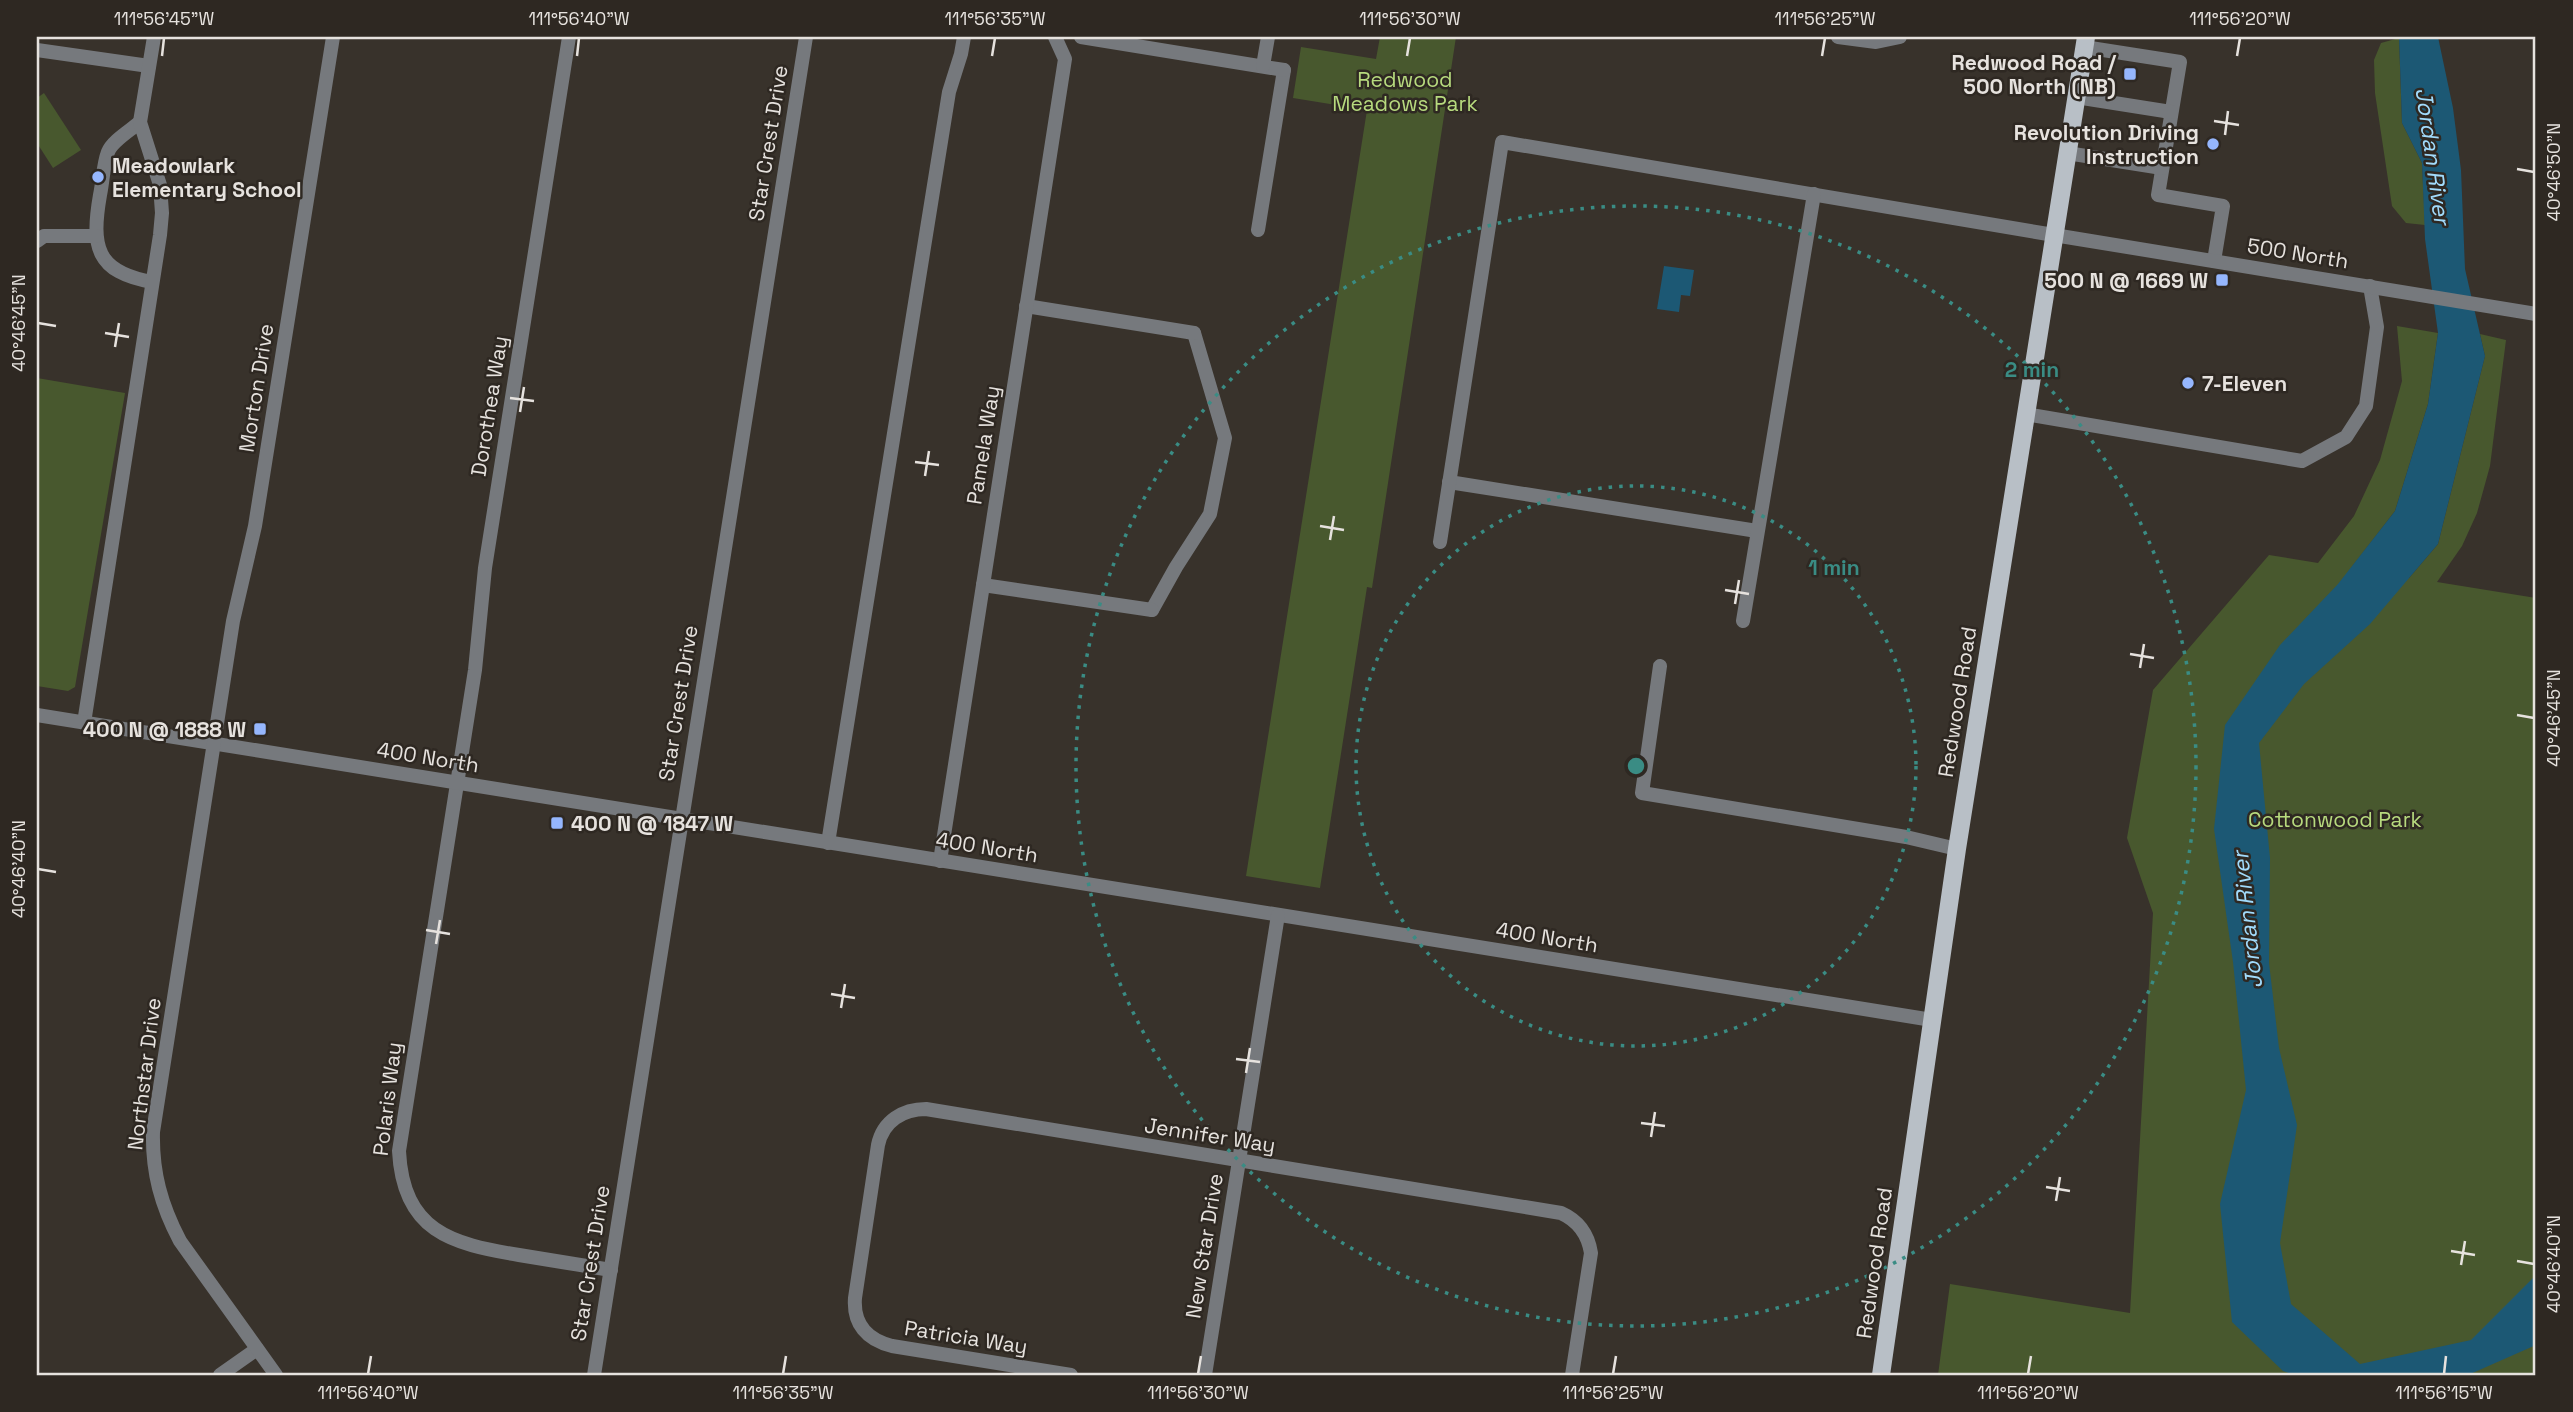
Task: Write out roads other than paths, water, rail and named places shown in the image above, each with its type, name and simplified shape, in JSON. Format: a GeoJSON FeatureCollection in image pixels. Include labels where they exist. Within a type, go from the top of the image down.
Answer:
{"type":"FeatureCollection","features":[{"type":"Feature","properties":{"kind":"main road","name":"Redwood Road"},"geometry":{"type":"LineString","coordinates":[[1881,1375],[1957,849],[2085,42]]}},
{"type":"Feature","properties":{"kind":"street"},"geometry":{"type":"LineString","coordinates":[[84,723],[160,235],[160,185],[139,122],[154,37]]}},
{"type":"Feature","properties":{"kind":"street","name":"Morton Drive"},"geometry":{"type":"LineString","coordinates":[[215,744],[233,621],[255,526],[332,37]]}},
{"type":"Feature","properties":{"kind":"street","name":"Dorothea Way"},"geometry":{"type":"LineString","coordinates":[[457,783],[475,670],[485,568],[569,37]]}},
{"type":"Feature","properties":{"kind":"street","name":"Star Crest Drive"},"geometry":{"type":"LineString","coordinates":[[594,1375],[806,37]]}},
{"type":"Feature","properties":{"kind":"street"},"geometry":{"type":"LineString","coordinates":[[828,843],[947,106],[964,37]]}},
{"type":"Feature","properties":{"kind":"street","name":"Pamela Way"},"geometry":{"type":"LineString","coordinates":[[940,861],[1065,59],[1055,37]]}},
{"type":"Feature","properties":{"kind":"street"},"geometry":{"type":"LineString","coordinates":[[1081,37],[1284,70],[1258,230]]}},
{"type":"Feature","properties":{"kind":"street"},"geometry":{"type":"LineString","coordinates":[[1264,66],[1268,37]]}},
{"type":"Feature","properties":{"kind":"street"},"geometry":{"type":"LineString","coordinates":[[1838,37],[1877,42],[1900,37]]}},
{"type":"Feature","properties":{"kind":"street"},"geometry":{"type":"LineString","coordinates":[[2085,42],[2180,62],[2158,195],[2223,206],[2214,261]]}},
{"type":"Feature","properties":{"kind":"street"},"geometry":{"type":"LineString","coordinates":[[37,50],[149,66]]}},
{"type":"Feature","properties":{"kind":"street"},"geometry":{"type":"LineString","coordinates":[[2076,97],[2171,112]]}},
{"type":"Feature","properties":{"kind":"street"},"geometry":{"type":"LineString","coordinates":[[139,122],[108,149],[96,236],[104,260],[115,270],[129,278],[152,282]]}},
{"type":"Feature","properties":{"kind":"street","name":"500 North"},"geometry":{"type":"LineString","coordinates":[[1449,482],[1502,142],[2532,313]]}},
{"type":"Feature","properties":{"kind":"street"},"geometry":{"type":"LineString","coordinates":[[2067,153],[2162,168]]}},
{"type":"Feature","properties":{"kind":"street"},"geometry":{"type":"LineString","coordinates":[[1743,621],[1814,194]]}},
{"type":"Feature","properties":{"kind":"street"},"geometry":{"type":"LineString","coordinates":[[37,241],[44,236],[96,236]]}},
{"type":"Feature","properties":{"kind":"street"},"geometry":{"type":"LineString","coordinates":[[2025,414],[2302,461],[2346,437],[2366,405],[2377,327],[2370,286]]}},
{"type":"Feature","properties":{"kind":"street"},"geometry":{"type":"LineString","coordinates":[[983,585],[1153,610],[1176,567],[1210,514],[1225,438],[1194,333],[1026,306]]}},
{"type":"Feature","properties":{"kind":"street"},"geometry":{"type":"LineString","coordinates":[[1440,542],[1449,482],[1758,531]]}},
{"type":"Feature","properties":{"kind":"street"},"geometry":{"type":"LineString","coordinates":[[1660,666],[1642,793],[1906,837],[1957,849]]}},
{"type":"Feature","properties":{"kind":"street","name":"400 North"},"geometry":{"type":"LineString","coordinates":[[37,715],[1932,1020]]}},
{"type":"Feature","properties":{"kind":"street","name":"Northstar Drive"},"geometry":{"type":"LineString","coordinates":[[215,744],[156,1112],[153,1152],[159,1195],[180,1241],[276,1375]]}},
{"type":"Feature","properties":{"kind":"street","name":"Polaris Way"},"geometry":{"type":"LineString","coordinates":[[457,783],[400,1134],[399,1159],[403,1184],[420,1215],[432,1228],[456,1241],[481,1249],[611,1270]]}},
{"type":"Feature","properties":{"kind":"street","name":"New Star Drive"},"geometry":{"type":"LineString","coordinates":[[1205,1375],[1278,915]]}},
{"type":"Feature","properties":{"kind":"street","name":"Jennifer Way"},"geometry":{"type":"LineString","coordinates":[[860,1327],[855,1313],[855,1298],[878,1145],[885,1128],[898,1115],[926,1109],[1553,1211],[1569,1217],[1585,1233],[1591,1253],[1573,1375]]}},
{"type":"Feature","properties":{"kind":"street","name":"Patricia Way"},"geometry":{"type":"LineString","coordinates":[[860,1327],[874,1340],[892,1346],[1071,1375]]}},
{"type":"Feature","properties":{"kind":"street"},"geometry":{"type":"LineString","coordinates":[[220,1375],[257,1349]]}},
{"type":"Feature","properties":{"kind":"water","name":"Jordan River"},"geometry":{"type":"Polygon","coordinates":[[[2399,37],[2438,37],[2453,108],[2461,170],[2465,269],[2485,356],[2438,544],[2370,624],[2304,684],[2259,743],[2270,858],[2269,963],[2279,1048],[2297,1125],[2280,1243],[2291,1304],[2360,1364],[2471,1340],[2536,1275],[2536,1345],[2468,1375],[2294,1375],[2283,1371],[2232,1322],[2220,1204],[2246,1090],[2233,962],[2214,829],[2225,725],[2280,645],[2338,584],[2395,511],[2428,404],[2438,333],[2425,239],[2422,163],[2402,123],[2399,37]]]}},
{"type":"Feature","properties":{"kind":"water"},"geometry":{"type":"Polygon","coordinates":[[[1664,266],[1694,270],[1690,296],[1681,295],[1679,312],[1657,309],[1664,266]]]}},
{"type":"Feature","properties":{"kind":"place","name":"Redwood Road / 500 North (NB)"},"geometry":{"type":"Point","coordinates":[2130,74]}},
{"type":"Feature","properties":{"kind":"place","name":"Revolution Driving Instruction"},"geometry":{"type":"Point","coordinates":[2213,144]}},
{"type":"Feature","properties":{"kind":"place","name":"Meadowlark Elementary School"},"geometry":{"type":"Point","coordinates":[98,177]}},
{"type":"Feature","properties":{"kind":"place","name":"500 N @ 1669 W"},"geometry":{"type":"Point","coordinates":[2222,280]}},
{"type":"Feature","properties":{"kind":"place","name":"7-Eleven"},"geometry":{"type":"Point","coordinates":[2188,383]}},
{"type":"Feature","properties":{"kind":"place","name":"400 N @ 1888 W"},"geometry":{"type":"Point","coordinates":[260,729]}},
{"type":"Feature","properties":{"kind":"place","name":"400 N @ 1847 W"},"geometry":{"type":"Point","coordinates":[557,823]}},
{"type":"Feature","properties":{"kind":"park label","name":"Redwood Meadows Park"},"geometry":{"type":"Point","coordinates":[1405,91]}},
{"type":"Feature","properties":{"kind":"park label","name":"Cottonwood Park"},"geometry":{"type":"Point","coordinates":[2335,819]}}]}
